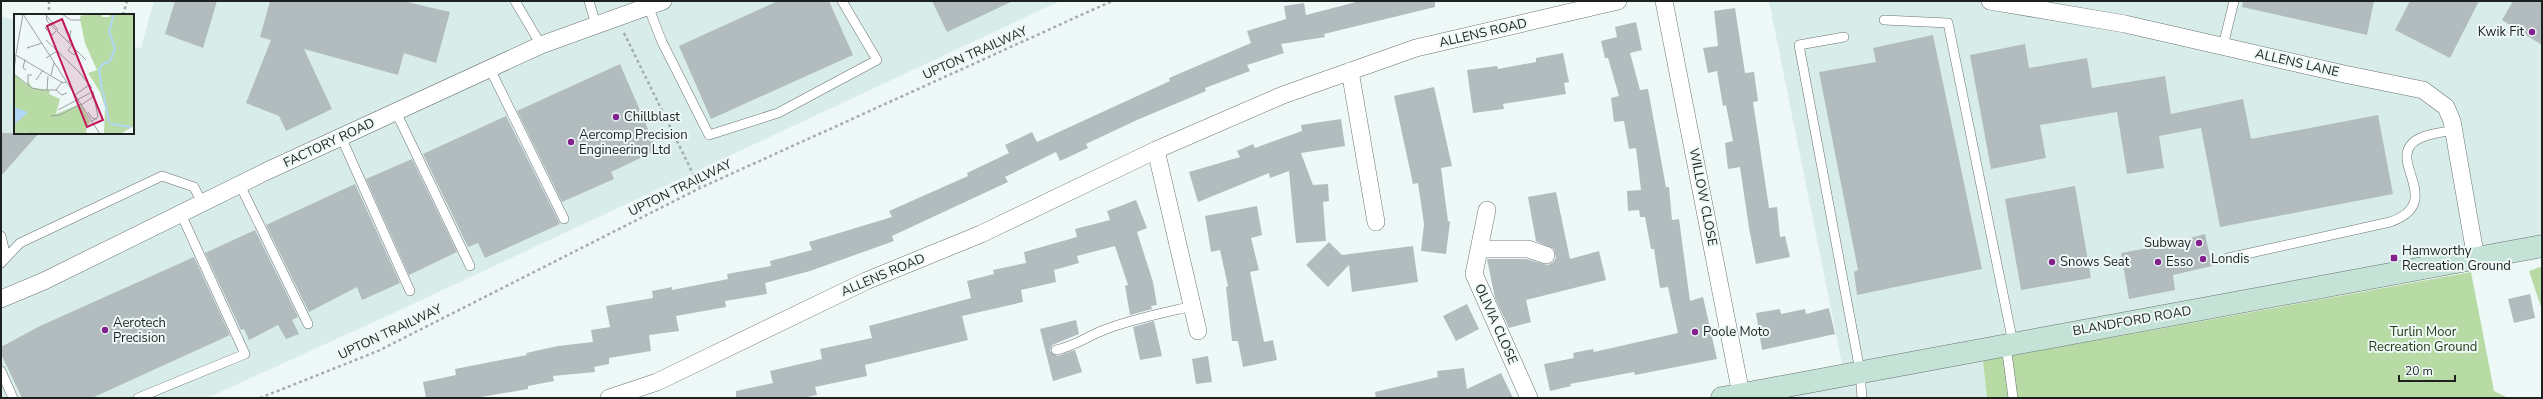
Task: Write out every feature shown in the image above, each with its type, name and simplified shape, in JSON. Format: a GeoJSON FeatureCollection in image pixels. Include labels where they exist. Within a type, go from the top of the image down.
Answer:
{"type":"FeatureCollection","features":[{"type":"Feature","properties":{"kind":"main road","name":"BLANDFORD ROAD"},"geometry":{"type":"LineString","coordinates":[[1732,396],[1860,371],[2542,246]]}},
{"type":"Feature","properties":{"kind":"street","name":"ALLENS ROAD"},"geometry":{"type":"LineString","coordinates":[[609,398],[638,393],[866,281],[981,234],[1156,150],[1283,95],[1416,48],[1618,1]]}},
{"type":"Feature","properties":{"kind":"street","name":"WILLOW CLOSE"},"geometry":{"type":"LineString","coordinates":[[1664,1],[1732,396]]}},
{"type":"Feature","properties":{"kind":"street","name":"ALLENS LANE"},"geometry":{"type":"LineString","coordinates":[[1990,1],[2125,24],[2423,90],[2446,107],[2453,130],[2476,259]]}},
{"type":"Feature","properties":{"kind":"street","name":"FACTORY ROAD"},"geometry":{"type":"LineString","coordinates":[[1,299],[44,282],[202,203],[341,137],[541,46],[616,18],[645,5]]}},
{"type":"Feature","properties":{"kind":"street"},"geometry":{"type":"LineString","coordinates":[[1350,71],[1376,222]]}},
{"type":"Feature","properties":{"kind":"street"},"geometry":{"type":"LineString","coordinates":[[1156,150],[1198,331]]}},
{"type":"Feature","properties":{"kind":"street","name":"OLIVIA CLOSE"},"geometry":{"type":"LineString","coordinates":[[1487,210],[1474,274],[1529,398]]}},
{"type":"Feature","properties":{"kind":"street"},"geometry":{"type":"LineString","coordinates":[[1479,249],[1528,249],[1546,255]]}},
{"type":"Feature","properties":{"kind":"lane"},"geometry":{"type":"LineString","coordinates":[[515,1],[541,46]]}},
{"type":"Feature","properties":{"kind":"lane"},"geometry":{"type":"LineString","coordinates":[[589,1],[596,25]]}},
{"type":"Feature","properties":{"kind":"lane"},"geometry":{"type":"LineString","coordinates":[[645,5],[709,135],[778,113],[877,60],[842,1]]}},
{"type":"Feature","properties":{"kind":"lane"},"geometry":{"type":"LineString","coordinates":[[2223,46],[2234,1]]}},
{"type":"Feature","properties":{"kind":"lane"},"geometry":{"type":"LineString","coordinates":[[1884,20],[1948,23],[2009,344],[2012,398]]}},
{"type":"Feature","properties":{"kind":"lane"},"geometry":{"type":"LineString","coordinates":[[1844,37],[1798,45],[1860,371],[1862,398]]}},
{"type":"Feature","properties":{"kind":"lane"},"geometry":{"type":"LineString","coordinates":[[490,69],[564,220]]}},
{"type":"Feature","properties":{"kind":"lane"},"geometry":{"type":"LineString","coordinates":[[396,112],[470,266]]}},
{"type":"Feature","properties":{"kind":"lane"},"geometry":{"type":"LineString","coordinates":[[2228,258],[2390,222],[2405,216],[2410,211],[2414,200],[2415,187],[2408,158],[2410,146],[2416,140],[2453,130]]}},
{"type":"Feature","properties":{"kind":"lane"},"geometry":{"type":"LineString","coordinates":[[341,137],[410,291]]}},
{"type":"Feature","properties":{"kind":"lane"},"geometry":{"type":"LineString","coordinates":[[4,260],[20,243],[162,176],[194,187],[202,203]]}},
{"type":"Feature","properties":{"kind":"lane"},"geometry":{"type":"LineString","coordinates":[[240,185],[308,324]]}},
{"type":"Feature","properties":{"kind":"lane"},"geometry":{"type":"LineString","coordinates":[[138,398],[245,354],[181,214]]}},
{"type":"Feature","properties":{"kind":"lane"},"geometry":{"type":"LineString","coordinates":[[1,236],[4,260]]}},
{"type":"Feature","properties":{"kind":"lane"},"geometry":{"type":"LineString","coordinates":[[1056,350],[1073,347],[1103,331],[1132,321],[1193,306]]}},
{"type":"Feature","properties":{"kind":"lane"},"geometry":{"type":"LineString","coordinates":[[1,372],[13,398]]}},
{"type":"Feature","properties":{"kind":"path"},"geometry":{"type":"LineString","coordinates":[[48,1],[49,14]]}},
{"type":"Feature","properties":{"kind":"path"},"geometry":{"type":"LineString","coordinates":[[123,14],[127,1]]}},
{"type":"Feature","properties":{"kind":"path","name":"UPTON TRAILWAY"},"geometry":{"type":"LineString","coordinates":[[260,398],[378,351],[700,188],[1112,1]]}},
{"type":"Feature","properties":{"kind":"path"},"geometry":{"type":"LineString","coordinates":[[616,18],[700,188]]}},
{"type":"Feature","properties":{"kind":"shaded area"},"geometry":{"type":"Polygon","coordinates":[[[154,1],[1060,1],[400,310],[207,398],[1,398],[1,17],[14,20],[14,134],[134,134],[134,47],[141,48],[154,1]]]}},
{"type":"Feature","properties":{"kind":"shaded area"},"geometry":{"type":"Polygon","coordinates":[[[1769,1],[2542,1],[2542,246],[1983,361],[1987,398],[1723,398],[1844,374],[1769,1]]]}},
{"type":"Feature","properties":{"kind":"green space"},"geometry":{"type":"Polygon","coordinates":[[[2540,267],[2542,268],[2541,307],[2529,271],[2540,267]]]}},
{"type":"Feature","properties":{"kind":"green space","name":"Turlin Moor Recreation Ground"},"geometry":{"type":"Polygon","coordinates":[[[2471,272],[2494,391],[2508,398],[1987,398],[1983,361],[2471,272]]]}},
{"type":"Feature","properties":{"kind":"building"},"geometry":{"type":"Polygon","coordinates":[[[175,1],[217,1],[203,48],[165,34],[175,1]]]}},
{"type":"Feature","properties":{"kind":"building"},"geometry":{"type":"Polygon","coordinates":[[[270,1],[403,1],[450,12],[436,63],[404,53],[398,75],[304,49],[332,109],[286,131],[279,116],[246,103],[271,40],[260,37],[270,1]]]}},
{"type":"Feature","properties":{"kind":"building"},"geometry":{"type":"Polygon","coordinates":[[[778,1],[829,1],[853,55],[711,119],[679,46],[778,1]]]}},
{"type":"Feature","properties":{"kind":"building"},"geometry":{"type":"Polygon","coordinates":[[[932,1],[1013,1],[947,32],[932,1]]]}},
{"type":"Feature","properties":{"kind":"building"},"geometry":{"type":"Polygon","coordinates":[[[1360,1],[1435,1],[1435,7],[1324,34],[1325,37],[1281,44],[1284,53],[1247,65],[1250,71],[1205,88],[1206,91],[1137,120],[1086,144],[1088,148],[1060,161],[1056,152],[1005,177],[1008,182],[892,236],[894,241],[810,271],[765,283],[767,294],[725,301],[726,307],[676,316],[679,331],[649,335],[651,351],[609,358],[609,364],[594,367],[595,372],[553,376],[554,381],[528,386],[528,389],[475,398],[426,398],[423,382],[456,375],[455,369],[527,355],[526,353],[558,346],[593,342],[591,330],[610,327],[606,306],[653,298],[652,291],[672,287],[672,290],[728,279],[727,274],[771,266],[770,261],[812,250],[809,242],[892,217],[889,211],[968,176],[967,173],[1009,153],[1005,145],[1032,132],[1037,142],[1170,81],[1169,78],[1251,43],[1247,31],[1286,19],[1284,6],[1304,3],[1306,15],[1360,1]]]}},
{"type":"Feature","properties":{"kind":"building"},"geometry":{"type":"Polygon","coordinates":[[[2243,1],[2374,1],[2367,35],[2242,7],[2243,1]]]}},
{"type":"Feature","properties":{"kind":"building"},"geometry":{"type":"Polygon","coordinates":[[[2410,1],[2479,1],[2450,58],[2395,30],[2410,1]]]}},
{"type":"Feature","properties":{"kind":"building","name":"Kwik Fit"},"geometry":{"type":"Polygon","coordinates":[[[2513,1],[2542,1],[2542,45],[2502,20],[2513,1]]]}},
{"type":"Feature","properties":{"kind":"building"},"geometry":{"type":"Polygon","coordinates":[[[1735,8],[1745,73],[1754,72],[1758,101],[1753,102],[1769,208],[1777,207],[1780,237],[1785,236],[1790,257],[1756,264],[1740,167],[1728,169],[1725,143],[1733,141],[1726,105],[1723,106],[1717,71],[1708,73],[1703,48],[1718,46],[1714,11],[1735,8]]]}},
{"type":"Feature","properties":{"kind":"building"},"geometry":{"type":"Polygon","coordinates":[[[1636,22],[1642,50],[1630,53],[1640,90],[1648,89],[1666,187],[1669,187],[1672,220],[1679,219],[1690,301],[1703,297],[1717,359],[1635,375],[1634,372],[1570,384],[1571,386],[1550,391],[1544,364],[1574,358],[1573,353],[1593,349],[1594,352],[1678,333],[1668,287],[1660,288],[1654,249],[1651,249],[1645,217],[1640,217],[1639,210],[1628,211],[1627,191],[1641,190],[1636,148],[1629,149],[1624,121],[1614,122],[1611,98],[1619,96],[1608,58],[1605,58],[1601,41],[1617,37],[1615,27],[1636,22]]]}},
{"type":"Feature","properties":{"kind":"building"},"geometry":{"type":"Polygon","coordinates":[[[1933,35],[1982,269],[1857,295],[1854,272],[1858,270],[1819,72],[1876,62],[1873,48],[1933,35]]]}},
{"type":"Feature","properties":{"kind":"building"},"geometry":{"type":"Polygon","coordinates":[[[2025,44],[2029,68],[2087,58],[2092,88],[2165,76],[2171,114],[2243,99],[2251,139],[2378,115],[2393,194],[2220,227],[2201,128],[2159,136],[2164,168],[2127,174],[2117,112],[2040,125],[2046,158],[1991,169],[1970,55],[2025,44]]]}},
{"type":"Feature","properties":{"kind":"building"},"geometry":{"type":"Polygon","coordinates":[[[1563,53],[1569,82],[1564,83],[1566,94],[1503,104],[1504,109],[1473,113],[1467,70],[1497,66],[1498,69],[1536,62],[1536,58],[1563,53]]]}},
{"type":"Feature","properties":{"kind":"building"},"geometry":{"type":"Polygon","coordinates":[[[620,64],[657,150],[611,172],[614,179],[562,202],[517,111],[620,64]]]}},
{"type":"Feature","properties":{"kind":"building"},"geometry":{"type":"Polygon","coordinates":[[[1434,87],[1452,166],[1441,168],[1448,221],[1450,222],[1446,254],[1421,251],[1424,224],[1418,183],[1413,184],[1394,96],[1434,87]]]}},
{"type":"Feature","properties":{"kind":"building"},"geometry":{"type":"Polygon","coordinates":[[[506,116],[560,224],[485,258],[478,243],[468,247],[423,154],[506,116]]]}},
{"type":"Feature","properties":{"kind":"building"},"geometry":{"type":"Polygon","coordinates":[[[1341,119],[1345,146],[1301,153],[1313,185],[1328,184],[1329,201],[1323,202],[1326,241],[1296,243],[1289,171],[1270,178],[1269,173],[1198,202],[1189,172],[1240,157],[1237,151],[1253,144],[1255,148],[1302,131],[1301,125],[1341,119]]]}},
{"type":"Feature","properties":{"kind":"building"},"geometry":{"type":"Polygon","coordinates":[[[1,133],[38,134],[1,176],[1,133]]]}},
{"type":"Feature","properties":{"kind":"building"},"geometry":{"type":"Polygon","coordinates":[[[412,159],[457,252],[409,275],[366,179],[412,159]]]}},
{"type":"Feature","properties":{"kind":"building"},"geometry":{"type":"Polygon","coordinates":[[[355,184],[400,283],[362,300],[357,287],[309,312],[266,225],[355,184]]]}},
{"type":"Feature","properties":{"kind":"building"},"geometry":{"type":"Polygon","coordinates":[[[2075,186],[2091,278],[2021,290],[2005,199],[2075,186]]]}},
{"type":"Feature","properties":{"kind":"building"},"geometry":{"type":"Polygon","coordinates":[[[1556,192],[1570,259],[1599,251],[1606,280],[1526,300],[1531,322],[1509,328],[1495,298],[1487,259],[1526,259],[1548,265],[1553,262],[1556,258],[1554,249],[1536,241],[1528,197],[1556,192]]]}},
{"type":"Feature","properties":{"kind":"building"},"geometry":{"type":"Polygon","coordinates":[[[1136,200],[1147,228],[1137,232],[1153,282],[1157,305],[1151,306],[1152,309],[1130,315],[1125,286],[1128,285],[1115,246],[1077,256],[1079,263],[1054,270],[1056,282],[1021,290],[1023,302],[962,316],[968,340],[865,365],[867,376],[815,387],[817,395],[803,398],[736,398],[736,391],[773,383],[770,371],[822,359],[820,349],[872,338],[869,326],[971,298],[967,281],[994,274],[993,270],[1026,263],[1024,252],[1077,237],[1075,229],[1110,220],[1107,211],[1136,200]]]}},
{"type":"Feature","properties":{"kind":"building"},"geometry":{"type":"Polygon","coordinates":[[[1257,206],[1262,235],[1251,238],[1259,270],[1250,272],[1264,342],[1273,340],[1277,360],[1243,367],[1238,341],[1232,341],[1226,287],[1228,286],[1220,250],[1211,252],[1205,216],[1257,206]]]}},
{"type":"Feature","properties":{"kind":"building"},"geometry":{"type":"Polygon","coordinates":[[[255,230],[298,317],[292,320],[299,334],[286,339],[278,325],[249,340],[244,329],[241,330],[205,253],[255,230]]]}},
{"type":"Feature","properties":{"kind":"building","name":"Esso"},"geometry":{"type":"Polygon","coordinates":[[[2205,234],[2212,266],[2173,275],[2175,290],[2129,299],[2121,253],[2191,240],[2190,238],[2205,234]]]}},
{"type":"Feature","properties":{"kind":"building"},"geometry":{"type":"Polygon","coordinates":[[[1329,242],[1342,255],[1413,246],[1418,282],[1352,292],[1349,265],[1328,287],[1306,265],[1329,242]]]}},
{"type":"Feature","properties":{"kind":"building","name":"Aerotech Precision"},"geometry":{"type":"Polygon","coordinates":[[[194,257],[230,335],[92,398],[22,398],[1,354],[1,347],[40,326],[194,257]]]}},
{"type":"Feature","properties":{"kind":"building"},"geometry":{"type":"Polygon","coordinates":[[[2530,294],[2535,318],[2514,323],[2508,299],[2530,294]]]}},
{"type":"Feature","properties":{"kind":"building"},"geometry":{"type":"Polygon","coordinates":[[[1467,304],[1479,329],[1456,341],[1443,316],[1467,304]]]}},
{"type":"Feature","properties":{"kind":"building"},"geometry":{"type":"Polygon","coordinates":[[[1829,308],[1835,334],[1762,350],[1756,313],[1780,309],[1781,314],[1805,309],[1806,314],[1829,308]]]}},
{"type":"Feature","properties":{"kind":"building"},"geometry":{"type":"Polygon","coordinates":[[[1076,320],[1079,334],[1052,345],[1050,351],[1057,356],[1075,350],[1082,372],[1053,381],[1040,329],[1076,320]]]}},
{"type":"Feature","properties":{"kind":"building"},"geometry":{"type":"Polygon","coordinates":[[[1154,321],[1162,356],[1140,360],[1133,327],[1154,321]]]}},
{"type":"Feature","properties":{"kind":"building"},"geometry":{"type":"Polygon","coordinates":[[[1208,356],[1212,382],[1196,384],[1192,359],[1208,356]]]}},
{"type":"Feature","properties":{"kind":"building"},"geometry":{"type":"Polygon","coordinates":[[[1464,368],[1467,389],[1501,373],[1513,398],[1376,398],[1375,392],[1438,377],[1437,371],[1464,368]]]}},
{"type":"Feature","properties":{"kind":"place","name":"Kwik Fit"},"geometry":{"type":"Point","coordinates":[2532,32]}},
{"type":"Feature","properties":{"kind":"place","name":"Chillblast"},"geometry":{"type":"Point","coordinates":[616,117]}},
{"type":"Feature","properties":{"kind":"place","name":"Aercomp Precision Engineering Ltd"},"geometry":{"type":"Point","coordinates":[571,142]}},
{"type":"Feature","properties":{"kind":"place","name":"Subway"},"geometry":{"type":"Point","coordinates":[2199,243]}},
{"type":"Feature","properties":{"kind":"place","name":"Hamworthy Recreation Ground"},"geometry":{"type":"Point","coordinates":[2394,258]}},
{"type":"Feature","properties":{"kind":"place","name":"Londis"},"geometry":{"type":"Point","coordinates":[2203,259]}},
{"type":"Feature","properties":{"kind":"place","name":"Snows Seat"},"geometry":{"type":"Point","coordinates":[2052,262]}},
{"type":"Feature","properties":{"kind":"place","name":"Esso"},"geometry":{"type":"Point","coordinates":[2158,262]}},
{"type":"Feature","properties":{"kind":"place","name":"Aerotech Precision"},"geometry":{"type":"Point","coordinates":[105,330]}},
{"type":"Feature","properties":{"kind":"place","name":"Poole Moto"},"geometry":{"type":"Point","coordinates":[1695,332]}}]}
